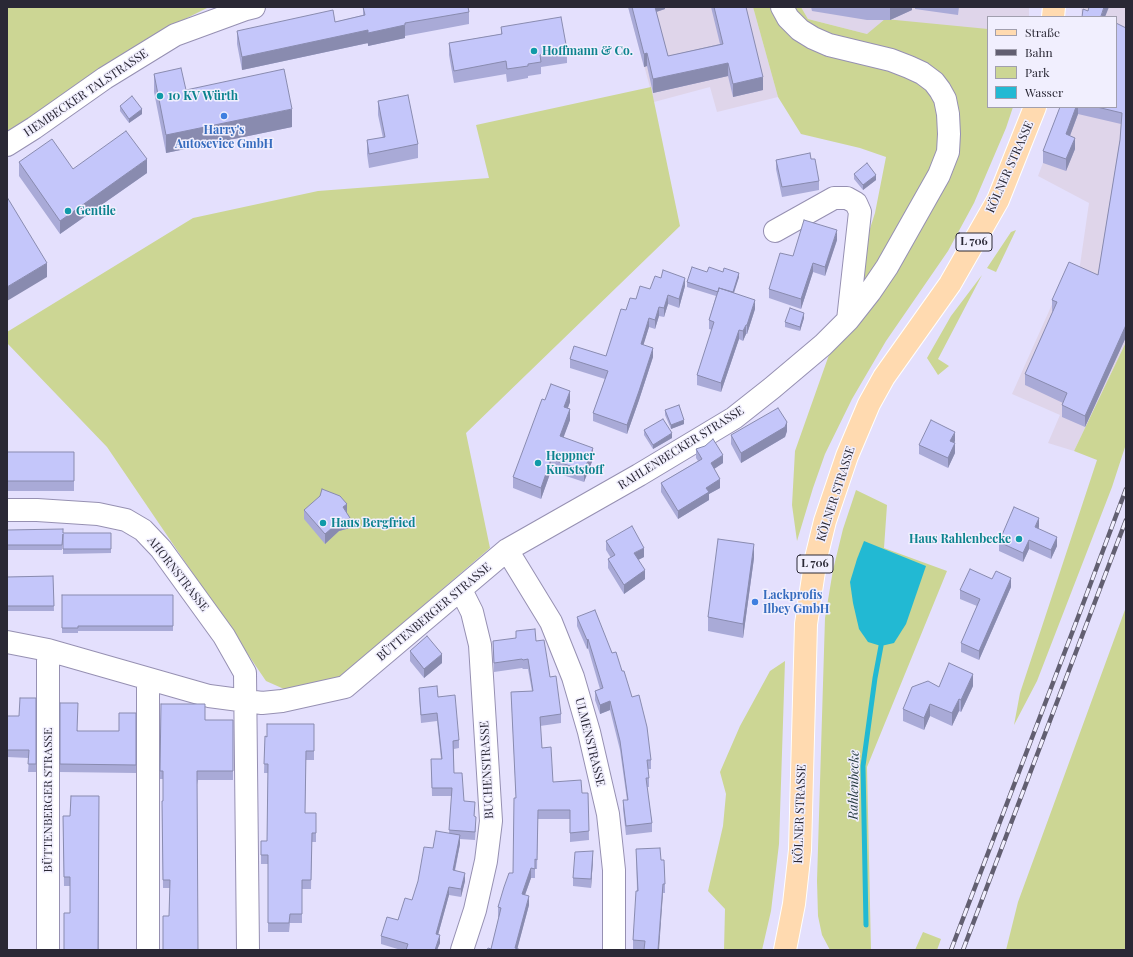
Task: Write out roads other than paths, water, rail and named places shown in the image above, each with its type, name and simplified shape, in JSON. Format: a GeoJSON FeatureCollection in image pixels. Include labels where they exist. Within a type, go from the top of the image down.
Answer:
{"type":"FeatureCollection","features":[{"type":"Feature","properties":{"kind":"main road","name":"KÖLNER STRASSE"},"geometry":{"type":"LineString","coordinates":[[785,950],[794,904],[800,850],[806,624],[816,558],[825,521],[846,456],[869,404],[884,377],[950,284],[998,200],[1035,108]]}},
{"type":"Feature","properties":{"kind":"street","name":"HEMBECKER TALSTRASSE"},"geometry":{"type":"LineString","coordinates":[[7,145],[34,128],[105,78],[175,35],[254,7]]}},
{"type":"Feature","properties":{"kind":"street","name":"RAHLENBECKER STRASSE"},"geometry":{"type":"LineString","coordinates":[[613,490],[734,418],[800,365],[848,320],[887,267],[939,175],[948,152],[948,114],[945,99],[934,82],[922,73],[909,67],[874,56],[829,45],[813,38],[800,30],[788,18],[782,7]]}},
{"type":"Feature","properties":{"kind":"street"},"geometry":{"type":"LineString","coordinates":[[775,231],[834,198],[847,198],[856,203],[860,212],[848,320]]}},
{"type":"Feature","properties":{"kind":"street","name":"BÜTTENBERGER STRASSE"},"geometry":{"type":"LineString","coordinates":[[7,642],[48,650],[209,696],[246,701],[282,701],[345,686],[366,670],[507,550],[613,490]]}},
{"type":"Feature","properties":{"kind":"street","name":"AHORNSTRASSE"},"geometry":{"type":"LineString","coordinates":[[7,510],[37,510],[98,514],[126,520],[143,530],[161,549],[224,636],[245,673],[246,701]]}},
{"type":"Feature","properties":{"kind":"street","name":"ULMENSTRASSE"},"geometry":{"type":"LineString","coordinates":[[507,550],[551,622],[573,677],[589,732],[608,814],[614,870],[614,950]]}},
{"type":"Feature","properties":{"kind":"street","name":"BUCHENSTRASSE"},"geometry":{"type":"LineString","coordinates":[[461,590],[472,612],[480,645],[491,821],[486,861],[475,910],[462,950]]}},
{"type":"Feature","properties":{"kind":"street","name":"BÜTTENBERGER STRASSE"},"geometry":{"type":"LineString","coordinates":[[48,650],[48,950]]}},
{"type":"Feature","properties":{"kind":"street"},"geometry":{"type":"LineString","coordinates":[[148,679],[148,950]]}},
{"type":"Feature","properties":{"kind":"street"},"geometry":{"type":"LineString","coordinates":[[246,701],[248,950]]}},
{"type":"Feature","properties":{"kind":"water"},"geometry":{"type":"Polygon","coordinates":[[[864,541],[926,566],[906,624],[894,643],[881,646],[868,642],[859,629],[853,603],[850,582],[864,541]]]}},
{"type":"Feature","properties":{"kind":"waterway","name":"Rahlenbecke"},"geometry":{"type":"LineString","coordinates":[[866,925],[863,766],[881,646]]}},
{"type":"Feature","properties":{"kind":"railway"},"geometry":{"type":"LineString","coordinates":[[951,950],[1126,489]]}},
{"type":"Feature","properties":{"kind":"railway"},"geometry":{"type":"LineString","coordinates":[[963,950],[1126,520]]}},
{"type":"Feature","properties":{"kind":"place","name":"Hoffmann & Co."},"geometry":{"type":"Point","coordinates":[534,51]}},
{"type":"Feature","properties":{"kind":"place","name":"10 KV Würth"},"geometry":{"type":"Point","coordinates":[160,96]}},
{"type":"Feature","properties":{"kind":"place","name":"Harry's Autosevice GmbH"},"geometry":{"type":"Point","coordinates":[224,116]}},
{"type":"Feature","properties":{"kind":"place","name":"Gentile"},"geometry":{"type":"Point","coordinates":[68,211]}},
{"type":"Feature","properties":{"kind":"place","name":"Heppner Kunststoff"},"geometry":{"type":"Point","coordinates":[538,463]}},
{"type":"Feature","properties":{"kind":"place","name":"Haus Bergfried"},"geometry":{"type":"Point","coordinates":[323,523]}},
{"type":"Feature","properties":{"kind":"place","name":"Haus Rahlenbecke"},"geometry":{"type":"Point","coordinates":[1019,539]}},
{"type":"Feature","properties":{"kind":"place","name":"Lackprofis Ilbey GmbH"},"geometry":{"type":"Point","coordinates":[755,602]}}]}
